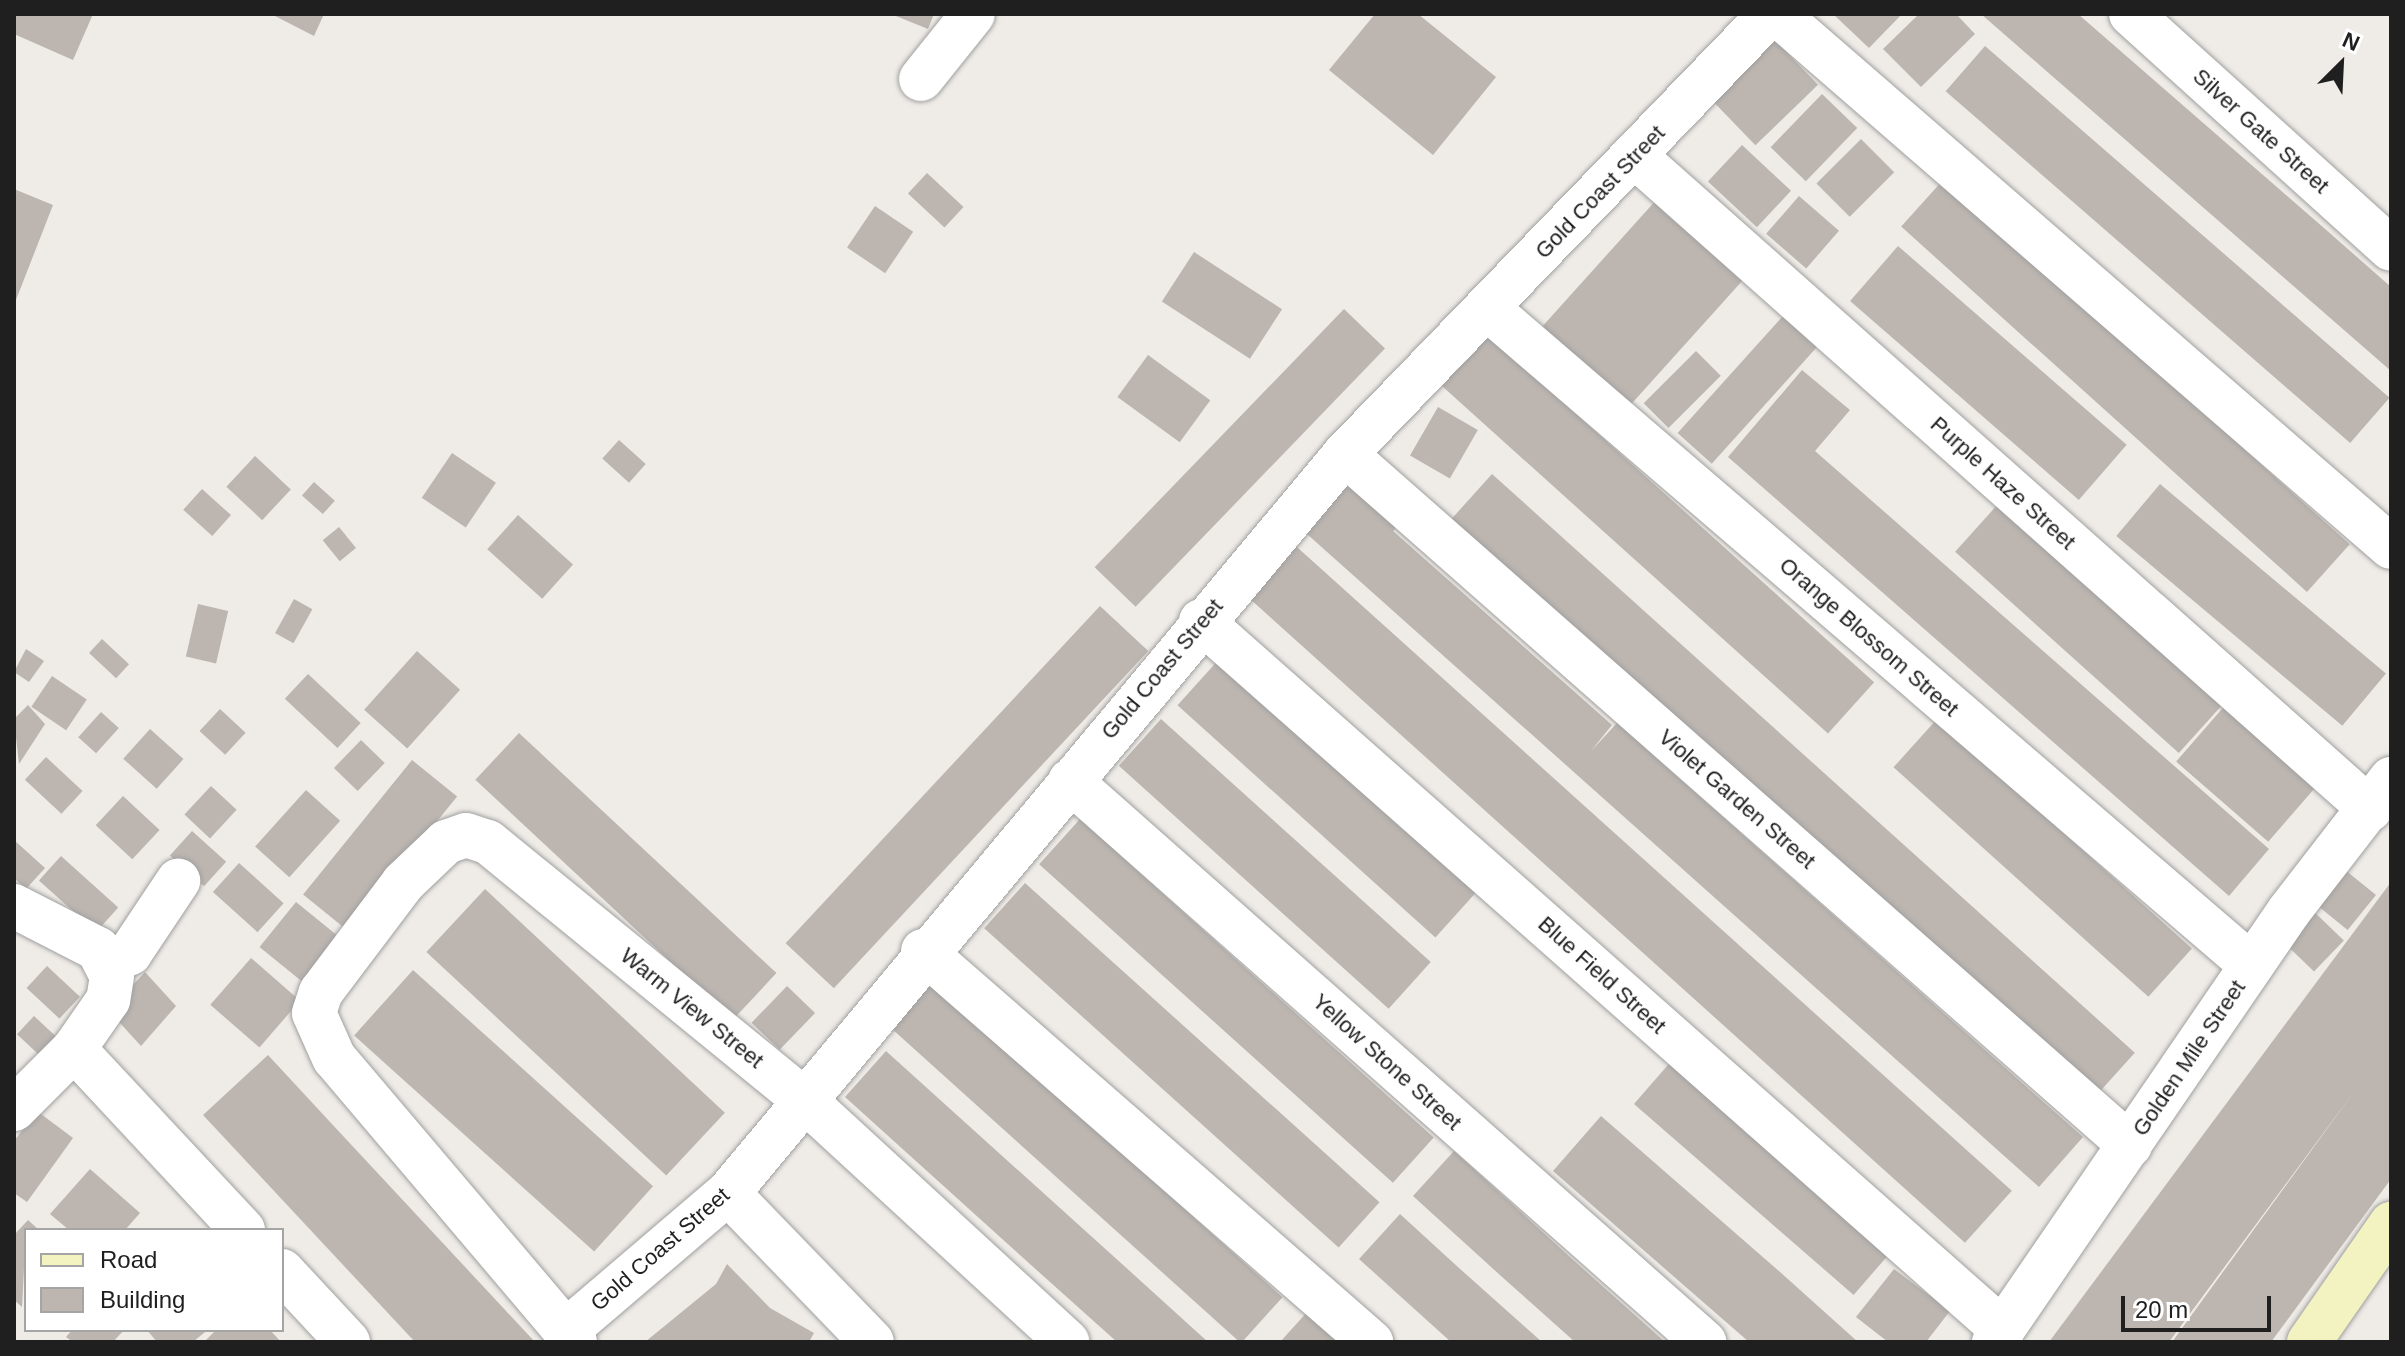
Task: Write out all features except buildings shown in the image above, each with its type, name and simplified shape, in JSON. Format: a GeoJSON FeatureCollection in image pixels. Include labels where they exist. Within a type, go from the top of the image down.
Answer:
{"type":"FeatureCollection","features":[{"type":"Feature","properties":{"kind":"street"},"geometry":{"type":"LineString","coordinates":[[921,79],[973,14]]}},
{"type":"Feature","properties":{"kind":"street","name":"Gold Coast Street"},"geometry":{"type":"LineString","coordinates":[[570,1337],[728,1193],[801,1097],[1345,454],[1636,157],[1770,14]]}},
{"type":"Feature","properties":{"kind":"street"},"geometry":{"type":"LineString","coordinates":[[1777,14],[2391,547]]}},
{"type":"Feature","properties":{"kind":"street","name":"Silver Gate Street"},"geometry":{"type":"LineString","coordinates":[[2131,14],[2391,249]]}},
{"type":"Feature","properties":{"kind":"street","name":"Purple Haze Street"},"geometry":{"type":"LineString","coordinates":[[1636,157],[2380,794]]}},
{"type":"Feature","properties":{"kind":"street","name":"Orange Blossom Street"},"geometry":{"type":"LineString","coordinates":[[1487,308],[2251,965]]}},
{"type":"Feature","properties":{"kind":"street","name":"Violet Garden Street"},"geometry":{"type":"LineString","coordinates":[[1345,454],[2130,1145]]}},
{"type":"Feature","properties":{"kind":"street","name":"Blue Field Street"},"geometry":{"type":"LineString","coordinates":[[1201,621],[1998,1336]]}},
{"type":"Feature","properties":{"kind":"street","name":"Yellow Stone Street"},"geometry":{"type":"LineString","coordinates":[[1070,781],[1704,1342]]}},
{"type":"Feature","properties":{"kind":"street","name":"Golden Mile Street"},"geometry":{"type":"LineString","coordinates":[[1998,1336],[2251,965],[2380,794]]}},
{"type":"Feature","properties":{"kind":"street","name":"Warm View Street"},"geometry":{"type":"LineString","coordinates":[[570,1337],[334,1058],[314,1013],[321,992],[426,858],[466,835],[488,842],[801,1097],[1067,1342]]}},
{"type":"Feature","properties":{"kind":"street"},"geometry":{"type":"LineString","coordinates":[[108,962],[130,953],[178,881]]}},
{"type":"Feature","properties":{"kind":"street"},"geometry":{"type":"LineString","coordinates":[[14,906],[80,938],[108,962],[108,1000],[74,1049],[14,1109]]}},
{"type":"Feature","properties":{"kind":"street"},"geometry":{"type":"LineString","coordinates":[[923,951],[1371,1342]]}},
{"type":"Feature","properties":{"kind":"street"},"geometry":{"type":"LineString","coordinates":[[74,1049],[241,1228]]}},
{"type":"Feature","properties":{"kind":"street"},"geometry":{"type":"LineString","coordinates":[[728,1193],[872,1342]]}},
{"type":"Feature","properties":{"kind":"street"},"geometry":{"type":"LineString","coordinates":[[2309,1342],[2391,1224]]}},
{"type":"Feature","properties":{"kind":"street"},"geometry":{"type":"LineString","coordinates":[[284,1273],[348,1342]]}}]}
